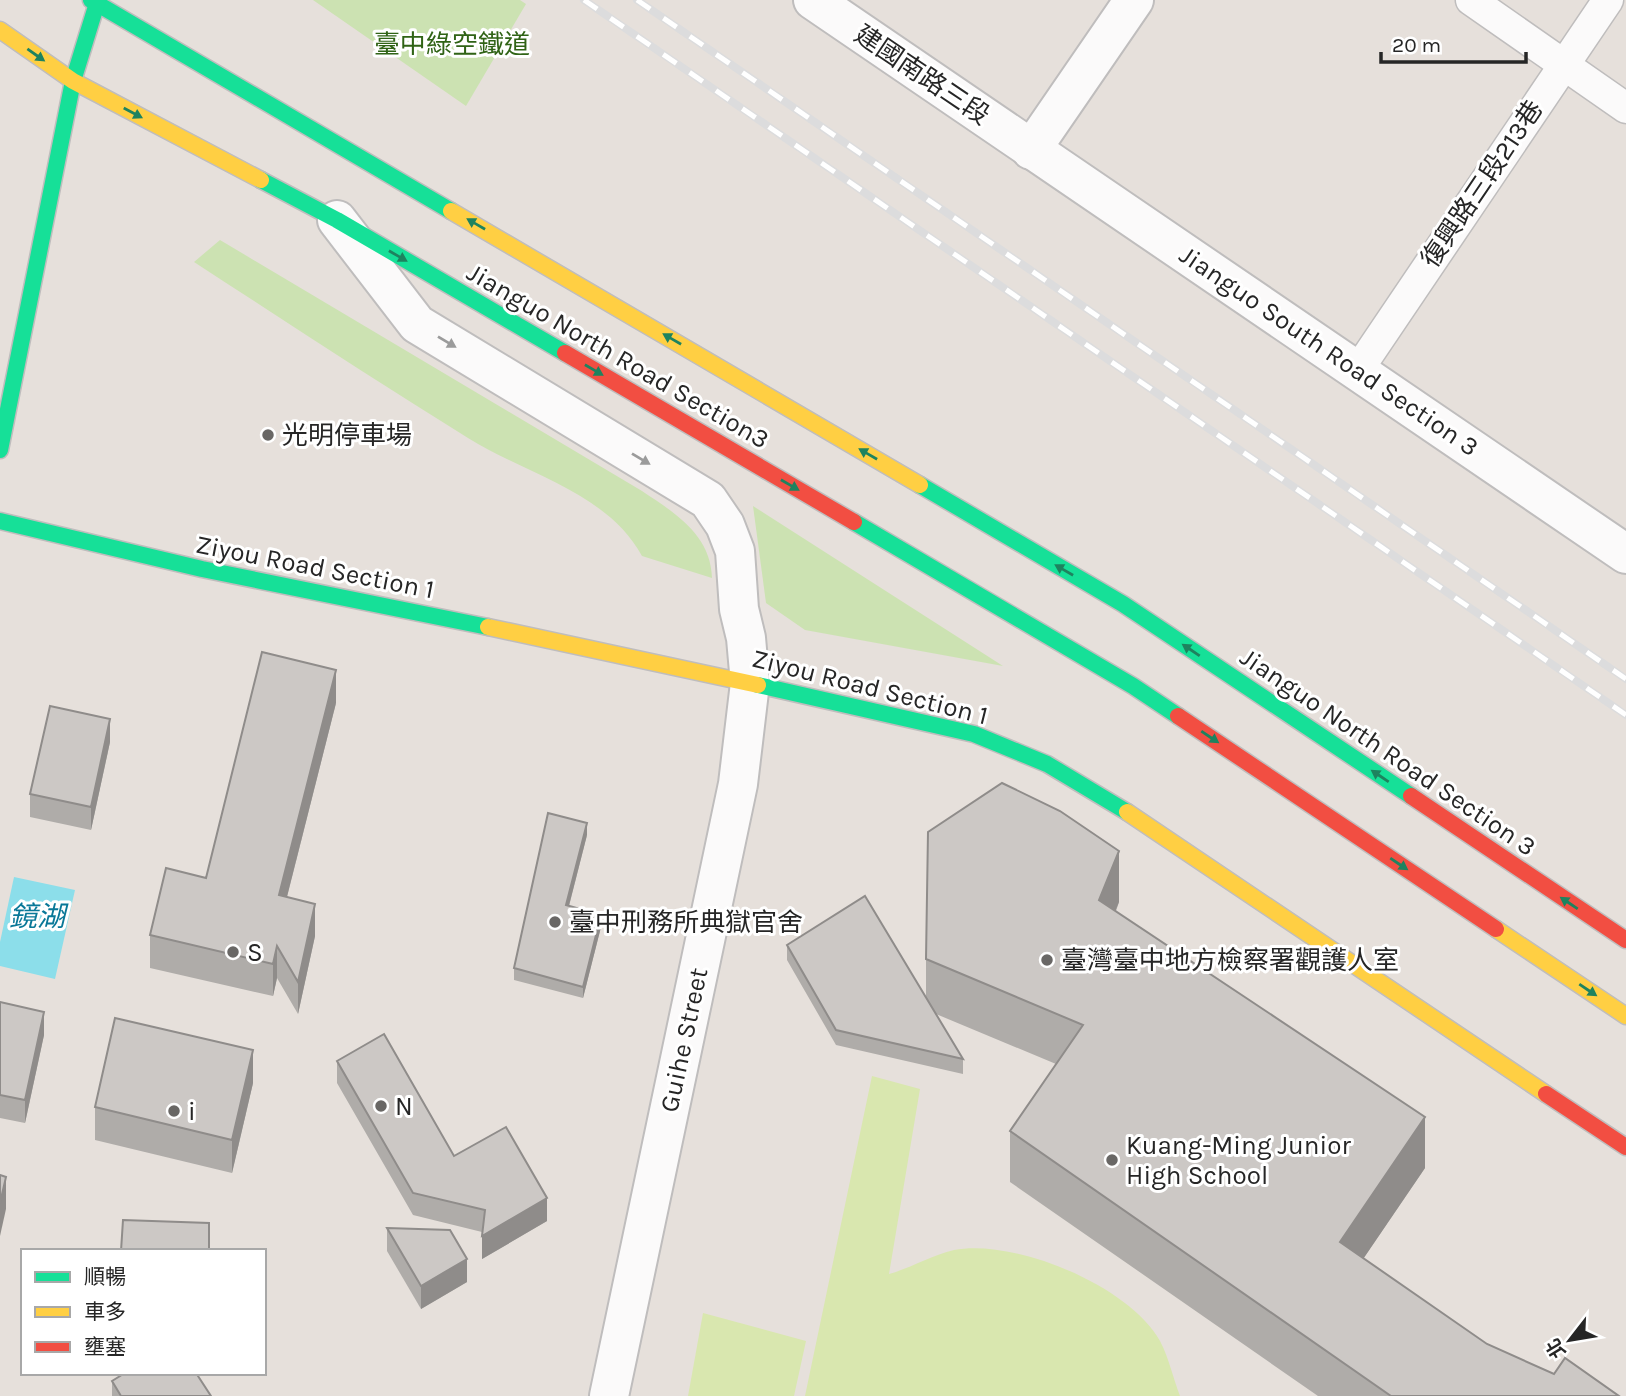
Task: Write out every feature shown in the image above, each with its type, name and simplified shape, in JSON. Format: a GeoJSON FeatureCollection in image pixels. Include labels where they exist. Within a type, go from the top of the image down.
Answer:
{"type":"FeatureCollection","features":[{"type":"Feature","properties":{"kind":"street","name":"建國南路三段"},"geometry":{"type":"LineString","coordinates":[[813,0],[1031,150]]}},
{"type":"Feature","properties":{"kind":"street"},"geometry":{"type":"LineString","coordinates":[[1031,150],[1134,0]]}},
{"type":"Feature","properties":{"kind":"street"},"geometry":{"type":"LineString","coordinates":[[0,450],[73,81],[95,1]]}},
{"type":"Feature","properties":{"kind":"street","name":"Jianguo North Road Section3"},"geometry":{"type":"LineString","coordinates":[[95,1],[1123,604],[1626,940]]}},
{"type":"Feature","properties":{"kind":"street","name":"Jianguo North Road Section3"},"geometry":{"type":"LineString","coordinates":[[0,30],[73,81],[337,220],[1133,685],[1626,1016]]}},
{"type":"Feature","properties":{"kind":"street","name":"Jianguo South Road Section 3"},"geometry":{"type":"LineString","coordinates":[[1031,150],[1626,554]]}},
{"type":"Feature","properties":{"kind":"street","name":"Guihe Street"},"geometry":{"type":"LineString","coordinates":[[337,220],[417,324],[708,500],[725,525],[735,551],[750,683],[738,784],[609,1396]]}},
{"type":"Feature","properties":{"kind":"street","name":"Ziyou Road Section 1"},"geometry":{"type":"LineString","coordinates":[[0,521],[202,569],[750,683],[974,734],[1047,764],[1112,802],[1626,1147]]}},
{"type":"Feature","properties":{"kind":"lane"},"geometry":{"type":"LineString","coordinates":[[1471,0],[1626,108]]}},
{"type":"Feature","properties":{"kind":"lane","name":"復興路三段213巷"},"geometry":{"type":"LineString","coordinates":[[1358,370],[1608,0]]}},
{"type":"Feature","properties":{"kind":"green space","name":"臺中綠空鐵道"},"geometry":{"type":"Polygon","coordinates":[[[313,0],[520,0],[526,4],[466,106],[313,0]]]}},
{"type":"Feature","properties":{"kind":"green space"},"geometry":{"type":"Polygon","coordinates":[[[220,240],[654,499],[698,537],[710,563],[712,578],[642,556],[627,534],[587,500],[468,438],[194,262],[220,240]]]}},
{"type":"Feature","properties":{"kind":"green space"},"geometry":{"type":"Polygon","coordinates":[[[753,506],[1003,666],[805,630],[766,603],[753,506]]]}},
{"type":"Feature","properties":{"kind":"green space"},"geometry":{"type":"Polygon","coordinates":[[[872,1076],[920,1089],[889,1274],[946,1252],[979,1248],[1007,1251],[1068,1270],[1124,1302],[1145,1321],[1160,1341],[1180,1396],[805,1396],[872,1076]]]}},
{"type":"Feature","properties":{"kind":"green space"},"geometry":{"type":"Polygon","coordinates":[[[703,1313],[806,1341],[794,1396],[688,1396],[703,1313]]]}},
{"type":"Feature","properties":{"kind":"water","name":"鏡湖"},"geometry":{"type":"Polygon","coordinates":[[[14,877],[75,890],[55,979],[0,966],[0,942],[14,877]]]}},
{"type":"Feature","properties":{"kind":"building"},"geometry":{"type":"Polygon","coordinates":[[[262,652],[336,670],[279,895],[315,904],[298,982],[277,946],[273,964],[150,935],[166,868],[206,878],[262,652]]]}},
{"type":"Feature","properties":{"kind":"building"},"geometry":{"type":"Polygon","coordinates":[[[50,706],[110,719],[91,807],[30,794],[50,706]]]}},
{"type":"Feature","properties":{"kind":"building"},"geometry":{"type":"Polygon","coordinates":[[[1002,783],[1060,811],[1119,851],[1099,900],[1425,1117],[1340,1242],[1487,1344],[1554,1374],[1565,1358],[1619,1396],[1391,1396],[1010,1131],[1083,1025],[926,959],[928,832],[1002,783]]]}},
{"type":"Feature","properties":{"kind":"building","name":"臺中刑務所典獄官舍"},"geometry":{"type":"Polygon","coordinates":[[[548,813],[587,823],[566,905],[601,915],[583,987],[514,968],[548,813]]]}},
{"type":"Feature","properties":{"kind":"building"},"geometry":{"type":"Polygon","coordinates":[[[865,896],[963,1059],[836,1030],[787,945],[865,896]]]}},
{"type":"Feature","properties":{"kind":"building"},"geometry":{"type":"Polygon","coordinates":[[[0,1002],[44,1012],[25,1100],[0,1095],[0,1002]]]}},
{"type":"Feature","properties":{"kind":"building","name":"i"},"geometry":{"type":"Polygon","coordinates":[[[115,1018],[253,1050],[232,1140],[95,1107],[115,1018]]]}},
{"type":"Feature","properties":{"kind":"building"},"geometry":{"type":"Polygon","coordinates":[[[384,1034],[454,1156],[506,1127],[547,1198],[482,1236],[485,1210],[413,1193],[337,1061],[384,1034]]]}},
{"type":"Feature","properties":{"kind":"building"},"geometry":{"type":"Polygon","coordinates":[[[0,1175],[6,1177],[0,1203],[0,1175]]]}},
{"type":"Feature","properties":{"kind":"building"},"geometry":{"type":"Polygon","coordinates":[[[123,1220],[209,1223],[209,1249],[121,1249],[123,1220]]]}},
{"type":"Feature","properties":{"kind":"building"},"geometry":{"type":"Polygon","coordinates":[[[387,1228],[450,1230],[467,1259],[421,1286],[387,1228]]]}},
{"type":"Feature","properties":{"kind":"building"},"geometry":{"type":"Polygon","coordinates":[[[122,1375],[197,1375],[211,1396],[121,1396],[112,1381],[122,1375]]]}},
{"type":"Feature","properties":{"kind":"railway"},"geometry":{"type":"LineString","coordinates":[[584,0],[1626,715]]}},
{"type":"Feature","properties":{"kind":"railway"},"geometry":{"type":"LineString","coordinates":[[637,0],[1626,679]]}},
{"type":"Feature","properties":{"kind":"traffic: fast"},"geometry":{"type":"LineString","coordinates":[[91,0],[451,211]]}},
{"type":"Feature","properties":{"kind":"traffic: fast"},"geometry":{"type":"LineString","coordinates":[[0,450],[73,81],[98,0]]}},
{"type":"Feature","properties":{"kind":"traffic: fast"},"geometry":{"type":"LineString","coordinates":[[261,180],[337,220],[565,353]]}},
{"type":"Feature","properties":{"kind":"traffic: fast"},"geometry":{"type":"LineString","coordinates":[[920,485],[1123,604],[1411,796]]}},
{"type":"Feature","properties":{"kind":"traffic: fast"},"geometry":{"type":"LineString","coordinates":[[0,521],[202,569],[488,627]]}},
{"type":"Feature","properties":{"kind":"traffic: fast"},"geometry":{"type":"LineString","coordinates":[[854,522],[1133,686],[1178,716]]}},
{"type":"Feature","properties":{"kind":"traffic: fast"},"geometry":{"type":"LineString","coordinates":[[758,685],[974,734],[1047,764],[1127,812]]}},
{"type":"Feature","properties":{"kind":"traffic: slow"},"geometry":{"type":"LineString","coordinates":[[0,30],[73,81],[261,180]]}},
{"type":"Feature","properties":{"kind":"traffic: slow"},"geometry":{"type":"LineString","coordinates":[[451,211],[920,485]]}},
{"type":"Feature","properties":{"kind":"traffic: slow"},"geometry":{"type":"LineString","coordinates":[[488,627],[758,685]]}},
{"type":"Feature","properties":{"kind":"traffic: slow"},"geometry":{"type":"LineString","coordinates":[[1127,812],[1546,1094]]}},
{"type":"Feature","properties":{"kind":"traffic: slow"},"geometry":{"type":"LineString","coordinates":[[1496,929],[1626,1016]]}},
{"type":"Feature","properties":{"kind":"traffic: jam"},"geometry":{"type":"LineString","coordinates":[[565,353],[854,522]]}},
{"type":"Feature","properties":{"kind":"traffic: jam"},"geometry":{"type":"LineString","coordinates":[[1178,716],[1496,929]]}},
{"type":"Feature","properties":{"kind":"traffic: jam"},"geometry":{"type":"LineString","coordinates":[[1411,796],[1626,940]]}},
{"type":"Feature","properties":{"kind":"traffic: jam"},"geometry":{"type":"LineString","coordinates":[[1546,1094],[1626,1147]]}},
{"type":"Feature","properties":{"kind":"place","name":"光明停車場"},"geometry":{"type":"Point","coordinates":[268,435]}},
{"type":"Feature","properties":{"kind":"place","name":"臺中刑務所典獄官舍"},"geometry":{"type":"Point","coordinates":[555,922]}},
{"type":"Feature","properties":{"kind":"place","name":"S"},"geometry":{"type":"Point","coordinates":[233,952]}},
{"type":"Feature","properties":{"kind":"place","name":"臺灣臺中地方檢察署觀護人室"},"geometry":{"type":"Point","coordinates":[1047,960]}},
{"type":"Feature","properties":{"kind":"place","name":"N"},"geometry":{"type":"Point","coordinates":[381,1106]}},
{"type":"Feature","properties":{"kind":"place","name":"i"},"geometry":{"type":"Point","coordinates":[174,1111]}},
{"type":"Feature","properties":{"kind":"place","name":"Kuang-Ming Junior High School"},"geometry":{"type":"Point","coordinates":[1112,1160]}}]}
